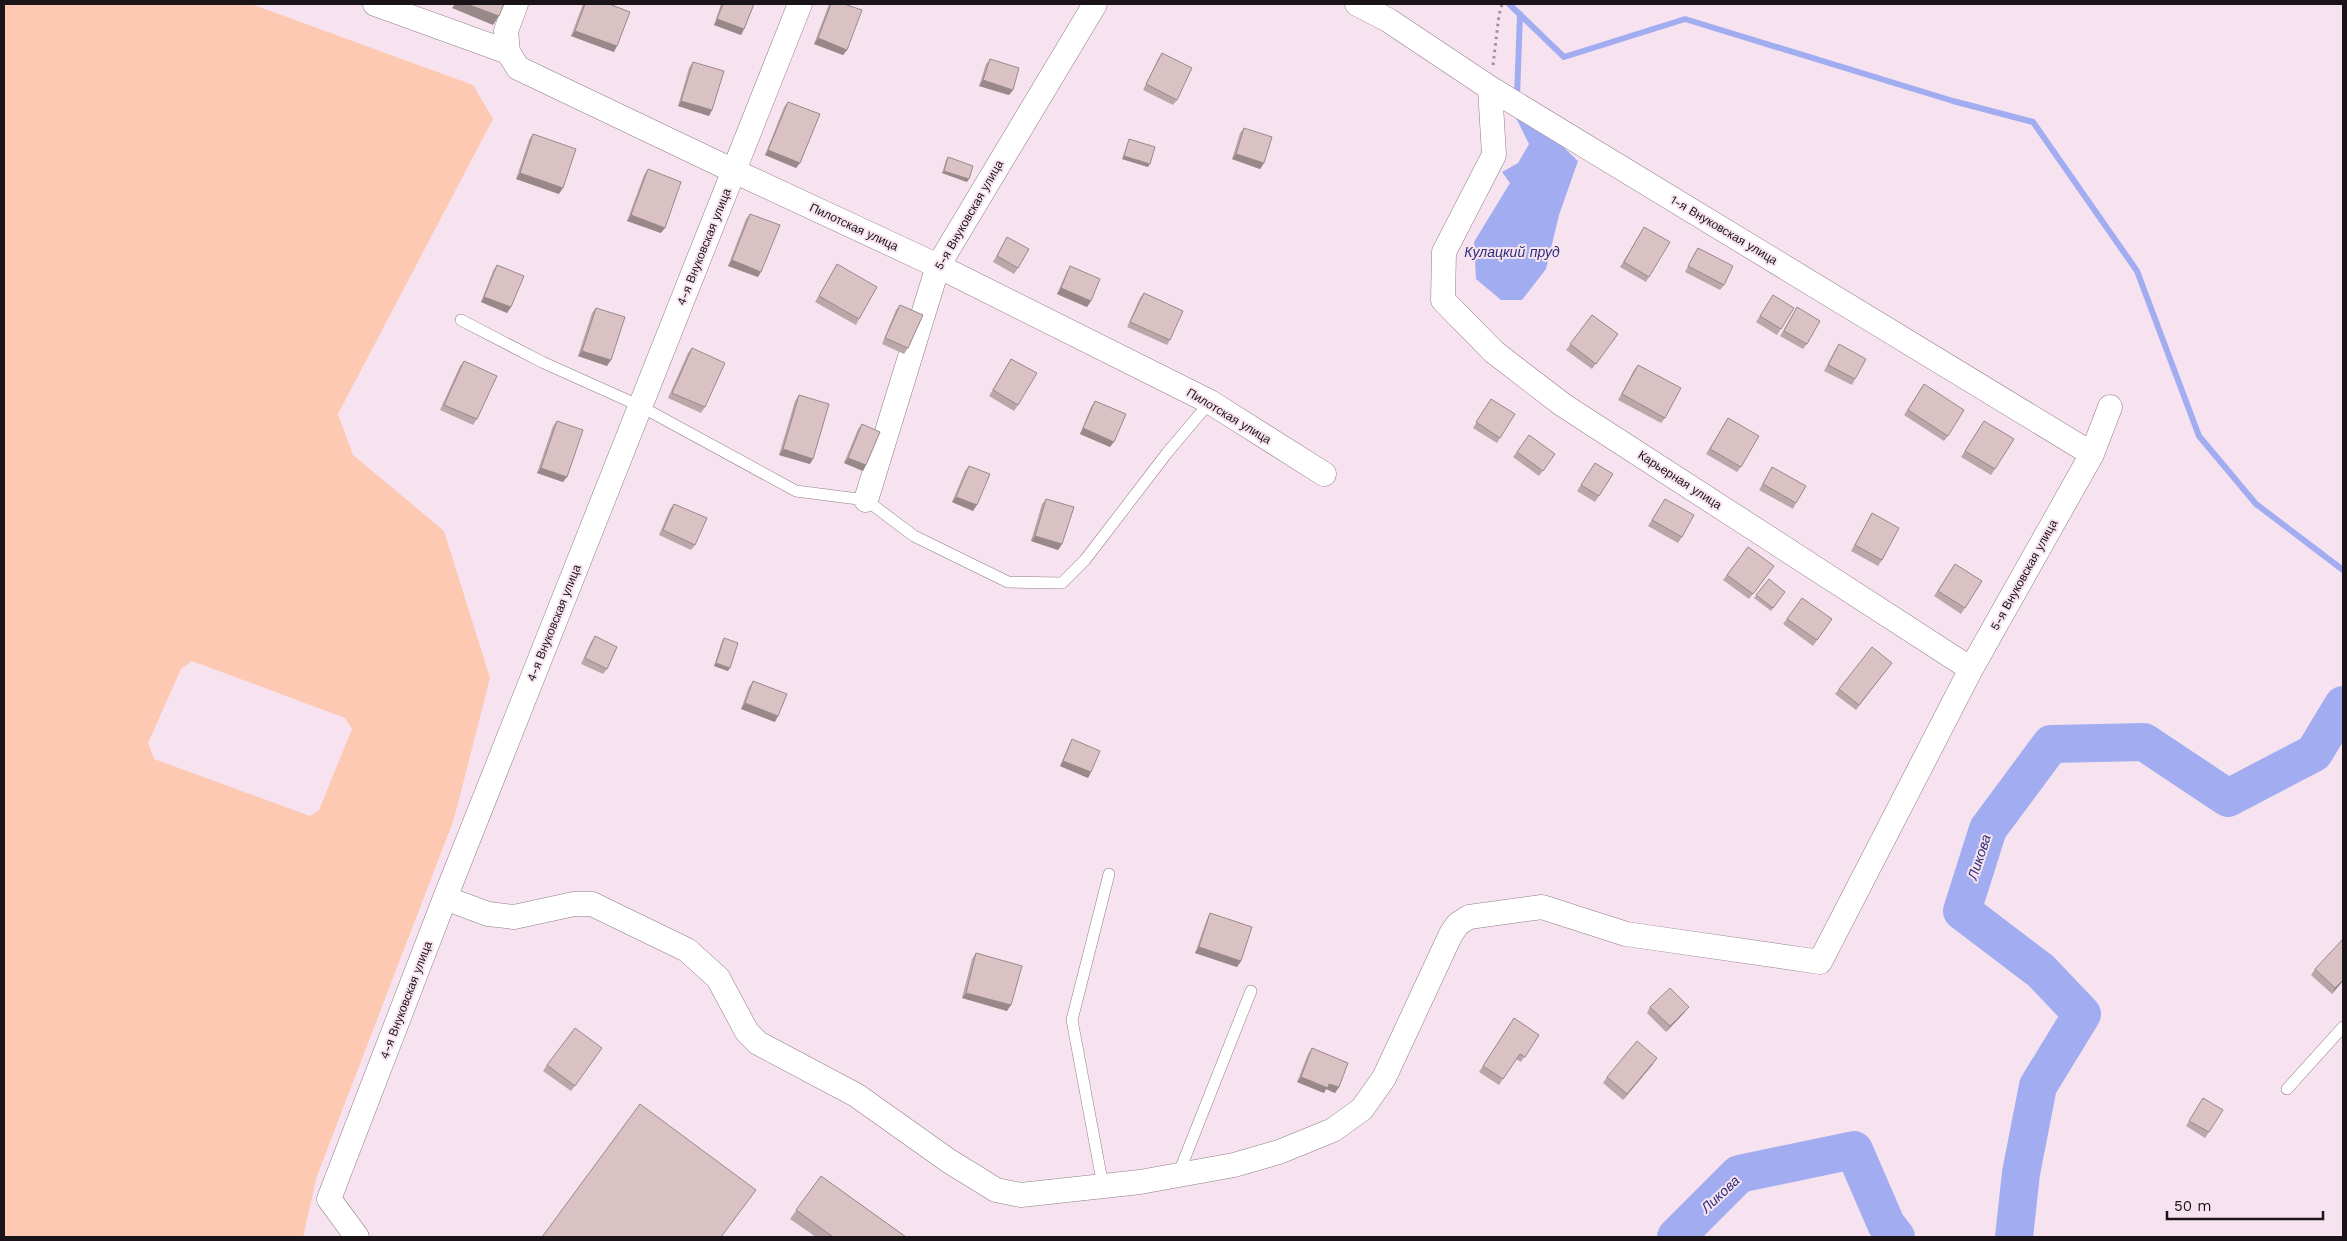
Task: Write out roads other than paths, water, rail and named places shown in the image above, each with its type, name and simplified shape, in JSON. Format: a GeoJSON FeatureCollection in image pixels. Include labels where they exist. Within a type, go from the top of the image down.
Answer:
{"type":"FeatureCollection","features":[{"type":"Feature","properties":{"kind":"street"},"geometry":{"type":"LineString","coordinates":[[375,4],[508,52],[506,31],[516,4]]}},
{"type":"Feature","properties":{"kind":"street","name":"4-я Внуковская улица"},"geometry":{"type":"LineString","coordinates":[[357,1237],[329,1199],[445,898],[800,4]]}},
{"type":"Feature","properties":{"kind":"street","name":"5-я Внуковская улица"},"geometry":{"type":"LineString","coordinates":[[866,500],[938,266],[1095,4]]}},
{"type":"Feature","properties":{"kind":"street","name":"1-я Внуковская улица"},"geometry":{"type":"LineString","coordinates":[[1357,4],[1388,20],[1490,88],[2092,454]]}},
{"type":"Feature","properties":{"kind":"street","name":"Пилотская улица"},"geometry":{"type":"LineString","coordinates":[[508,52],[518,68],[938,266],[1210,402],[1324,474]]}},
{"type":"Feature","properties":{"kind":"street","name":"Карьерная улица"},"geometry":{"type":"LineString","coordinates":[[1490,88],[1494,156],[1444,252],[1443,300],[1494,352],[1563,404],[1971,669]]}},
{"type":"Feature","properties":{"kind":"street","name":"5-я Внуковская улица"},"geometry":{"type":"LineString","coordinates":[[1178,1175],[1234,1165],[1279,1152],[1333,1130],[1362,1109],[1384,1078],[1451,934],[1458,924],[1470,917],[1542,907],[1626,934],[1820,962],[1971,669],[2092,454],[2110,407]]}},
{"type":"Feature","properties":{"kind":"street"},"geometry":{"type":"LineString","coordinates":[[445,898],[488,914],[514,917],[574,904],[592,904],[687,950],[718,978],[747,1032],[758,1043],[856,1095],[949,1161],[996,1190],[1021,1195],[1178,1175]]}},
{"type":"Feature","properties":{"kind":"lane"},"geometry":{"type":"LineString","coordinates":[[461,320],[542,362],[640,406],[796,491],[866,500],[914,536],[1008,582],[1062,583],[1085,560],[1167,453],[1210,402]]}},
{"type":"Feature","properties":{"kind":"lane"},"geometry":{"type":"LineString","coordinates":[[1103,1186],[1072,1020],[1109,874]]}},
{"type":"Feature","properties":{"kind":"lane"},"geometry":{"type":"LineString","coordinates":[[1178,1175],[1251,992]]}},
{"type":"Feature","properties":{"kind":"lane"},"geometry":{"type":"LineString","coordinates":[[2287,1089],[2343,1027]]}},
{"type":"Feature","properties":{"kind":"water","name":"Кулацкий пруд"},"geometry":{"type":"Polygon","coordinates":[[[1516,118],[1540,125],[1578,161],[1559,215],[1546,269],[1522,300],[1501,300],[1476,279],[1474,242],[1510,183],[1502,172],[1518,163],[1529,144],[1516,118]]]}},
{"type":"Feature","properties":{"kind":"waterway"},"geometry":{"type":"LineString","coordinates":[[1509,4],[1564,57],[1685,19],[1953,101],[2033,122],[2137,271],[2199,436],[2256,504],[2343,570]]}},
{"type":"Feature","properties":{"kind":"waterway"},"geometry":{"type":"LineString","coordinates":[[1517,97],[1520,14]]}},
{"type":"Feature","properties":{"kind":"waterway","name":"Ликова"},"geometry":{"type":"LineString","coordinates":[[2014,1237],[2021,1173],[2038,1086],[2082,1014],[2041,971],[1962,911],[1988,829],[2051,744],[2144,742],[2228,798],[2314,753],[2343,705]]}},
{"type":"Feature","properties":{"kind":"waterway","name":"Ликова"},"geometry":{"type":"LineString","coordinates":[[1676,1237],[1739,1174],[1854,1150],[1886,1224],[1896,1237]]}}]}
